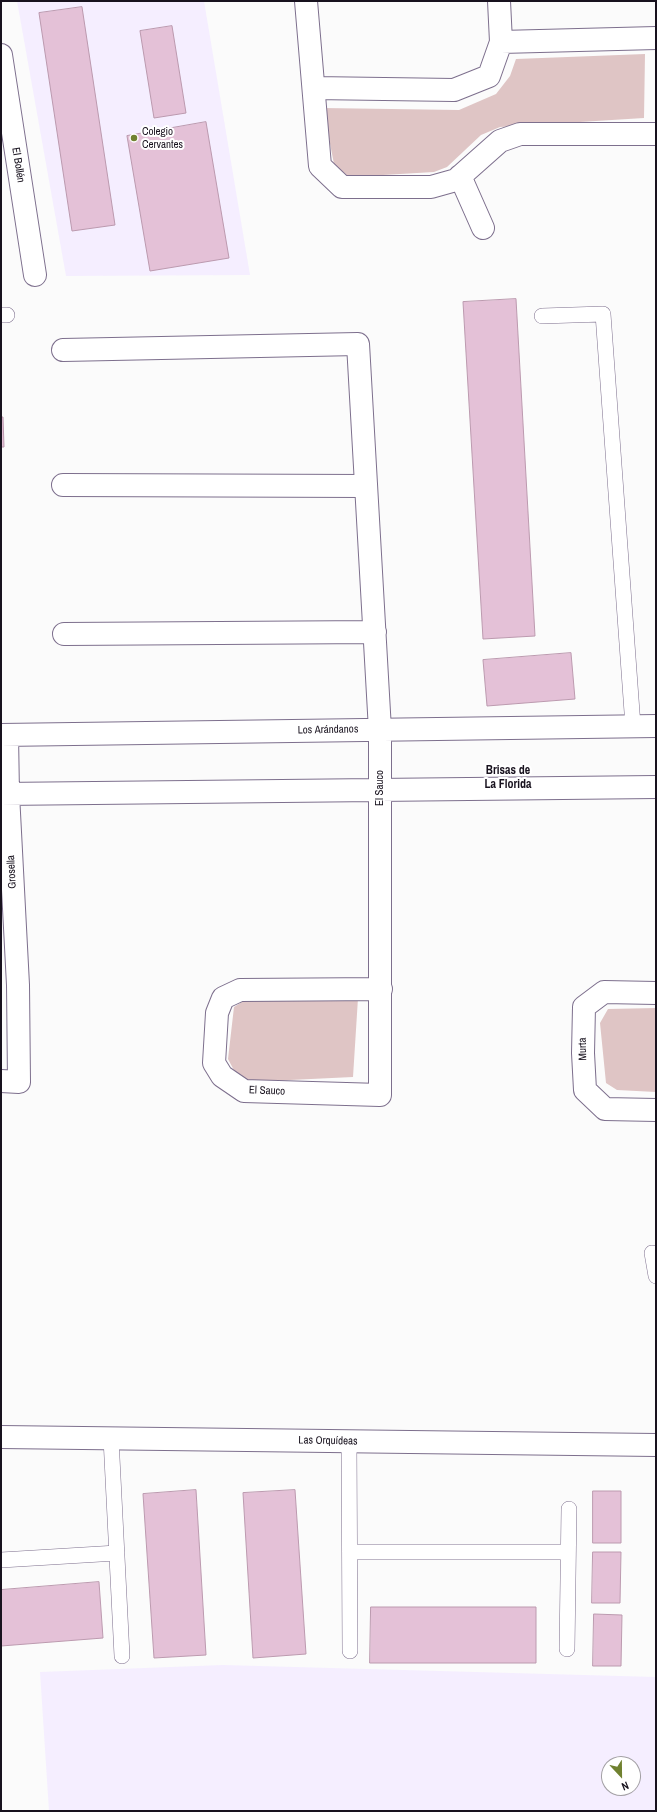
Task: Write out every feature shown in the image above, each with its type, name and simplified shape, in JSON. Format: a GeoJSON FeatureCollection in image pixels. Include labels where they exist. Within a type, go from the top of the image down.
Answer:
{"type":"FeatureCollection","features":[{"type":"Feature","properties":{"kind":"street"},"geometry":{"type":"LineString","coordinates":[[306,1],[320,166],[342,187],[431,187],[456,180],[500,141],[520,134],[656,134]]}},
{"type":"Feature","properties":{"kind":"street"},"geometry":{"type":"LineString","coordinates":[[314,88],[454,90],[489,76],[501,42],[499,1]]}},
{"type":"Feature","properties":{"kind":"street"},"geometry":{"type":"LineString","coordinates":[[501,42],[656,38]]}},
{"type":"Feature","properties":{"kind":"street","name":"El Bollén"},"geometry":{"type":"LineString","coordinates":[[1,55],[4,95],[34,275]]}},
{"type":"Feature","properties":{"kind":"street"},"geometry":{"type":"LineString","coordinates":[[460,176],[483,228]]}},
{"type":"Feature","properties":{"kind":"street","name":"El Sauco"},"geometry":{"type":"LineString","coordinates":[[63,350],[358,344],[380,730],[379,790],[381,989],[380,1094],[244,1090],[222,1076],[214,1063],[217,1014],[223,998],[240,990],[381,989]]}},
{"type":"Feature","properties":{"kind":"street"},"geometry":{"type":"LineString","coordinates":[[63,485],[366,486]]}},
{"type":"Feature","properties":{"kind":"street"},"geometry":{"type":"LineString","coordinates":[[64,634],[375,632]]}},
{"type":"Feature","properties":{"kind":"street","name":"Los Arándanos"},"geometry":{"type":"LineString","coordinates":[[4,735],[656,726]]}},
{"type":"Feature","properties":{"kind":"street","name":"Grosella"},"geometry":{"type":"LineString","coordinates":[[1,1081],[19,1082],[9,985],[4,735]]}},
{"type":"Feature","properties":{"kind":"street"},"geometry":{"type":"LineString","coordinates":[[5,794],[656,787]]}},
{"type":"Feature","properties":{"kind":"street","name":"Murta"},"geometry":{"type":"LineString","coordinates":[[656,993],[604,992],[584,1007],[582,1053],[585,1090],[605,1109],[656,1110]]}},
{"type":"Feature","properties":{"kind":"street","name":"Las Orquídeas"},"geometry":{"type":"LineString","coordinates":[[1,1437],[656,1445]]}},
{"type":"Feature","properties":{"kind":"lane"},"geometry":{"type":"LineString","coordinates":[[542,316],[603,314],[633,726]]}},
{"type":"Feature","properties":{"kind":"lane"},"geometry":{"type":"LineString","coordinates":[[652,1253],[656,1276]]}},
{"type":"Feature","properties":{"kind":"lane"},"geometry":{"type":"LineString","coordinates":[[111,1438],[122,1656]]}},
{"type":"Feature","properties":{"kind":"lane"},"geometry":{"type":"LineString","coordinates":[[349,1441],[350,1652]]}},
{"type":"Feature","properties":{"kind":"lane"},"geometry":{"type":"LineString","coordinates":[[567,1649],[569,1509]]}},
{"type":"Feature","properties":{"kind":"lane"},"geometry":{"type":"LineString","coordinates":[[350,1552],[568,1552]]}},
{"type":"Feature","properties":{"kind":"lane"},"geometry":{"type":"LineString","coordinates":[[1,1560],[117,1553]]}},
{"type":"Feature","properties":{"kind":"shaded area","name":"Colegio Cervantes"},"geometry":{"type":"Polygon","coordinates":[[[17,1],[204,1],[250,275],[66,276],[17,1]]]}},
{"type":"Feature","properties":{"kind":"shaded area"},"geometry":{"type":"Polygon","coordinates":[[[645,54],[644,118],[500,127],[481,135],[447,167],[434,172],[349,177],[334,164],[323,108],[459,110],[496,94],[510,76],[516,59],[645,54]]]}},
{"type":"Feature","properties":{"kind":"shaded area"},"geometry":{"type":"Polygon","coordinates":[[[358,998],[353,1077],[248,1082],[236,1074],[228,1059],[234,1007],[245,1000],[358,998]]]}},
{"type":"Feature","properties":{"kind":"shaded area"},"geometry":{"type":"Polygon","coordinates":[[[656,1008],[656,1092],[617,1090],[606,1083],[600,1023],[608,1009],[656,1008]]]}},
{"type":"Feature","properties":{"kind":"shaded area"},"geometry":{"type":"Polygon","coordinates":[[[223,1665],[656,1677],[656,1811],[49,1811],[40,1672],[223,1665]]]}},
{"type":"Feature","properties":{"kind":"building"},"geometry":{"type":"Polygon","coordinates":[[[82,7],[115,225],[72,231],[39,13],[82,7]]]}},
{"type":"Feature","properties":{"kind":"building"},"geometry":{"type":"Polygon","coordinates":[[[172,26],[186,113],[154,118],[140,31],[172,26]]]}},
{"type":"Feature","properties":{"kind":"building"},"geometry":{"type":"Polygon","coordinates":[[[206,122],[229,258],[150,271],[127,136],[206,122]]]}},
{"type":"Feature","properties":{"kind":"building"},"geometry":{"type":"Polygon","coordinates":[[[516,299],[535,636],[483,639],[463,302],[516,299]]]}},
{"type":"Feature","properties":{"kind":"building"},"geometry":{"type":"Polygon","coordinates":[[[1,417],[3,417],[4,447],[1,447],[1,417]]]}},
{"type":"Feature","properties":{"kind":"building"},"geometry":{"type":"Polygon","coordinates":[[[571,653],[575,699],[487,706],[483,660],[571,653]]]}},
{"type":"Feature","properties":{"kind":"building"},"geometry":{"type":"Polygon","coordinates":[[[196,1490],[206,1655],[154,1658],[143,1494],[196,1490]]]}},
{"type":"Feature","properties":{"kind":"building"},"geometry":{"type":"Polygon","coordinates":[[[295,1490],[306,1654],[253,1658],[243,1493],[295,1490]]]}},
{"type":"Feature","properties":{"kind":"building"},"geometry":{"type":"Polygon","coordinates":[[[593,1491],[621,1491],[621,1543],[593,1543],[593,1491]]]}},
{"type":"Feature","properties":{"kind":"building"},"geometry":{"type":"Polygon","coordinates":[[[593,1552],[621,1552],[620,1603],[592,1603],[593,1552]]]}},
{"type":"Feature","properties":{"kind":"building"},"geometry":{"type":"Polygon","coordinates":[[[99,1582],[103,1638],[1,1646],[1,1590],[99,1582]]]}},
{"type":"Feature","properties":{"kind":"building"},"geometry":{"type":"Polygon","coordinates":[[[371,1607],[536,1607],[536,1663],[370,1663],[371,1607]]]}},
{"type":"Feature","properties":{"kind":"building"},"geometry":{"type":"Polygon","coordinates":[[[594,1614],[622,1615],[621,1666],[593,1666],[594,1614]]]}},
{"type":"Feature","properties":{"kind":"place","name":"Colegio Cervantes"},"geometry":{"type":"Point","coordinates":[134,138]}},
{"type":"Feature","properties":{"kind":"district","name":"Brisas de La Florida"},"geometry":{"type":"Point","coordinates":[508,778]}}]}
